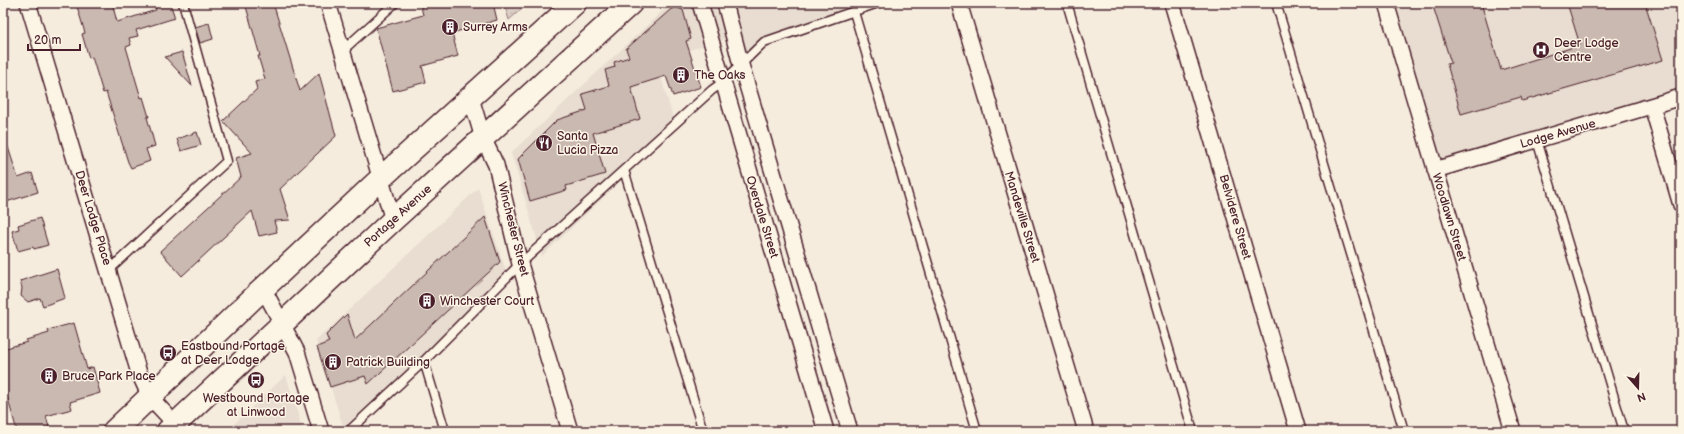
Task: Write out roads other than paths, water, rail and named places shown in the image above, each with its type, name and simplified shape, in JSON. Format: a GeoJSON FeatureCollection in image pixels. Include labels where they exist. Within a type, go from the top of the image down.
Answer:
{"type":"FeatureCollection","features":[{"type":"Feature","properties":{"kind":"highway"},"geometry":{"type":"LineString","coordinates":[[114,431],[380,179],[575,3]]}},
{"type":"Feature","properties":{"kind":"highway","name":"Portage Avenue"},"geometry":{"type":"LineString","coordinates":[[171,428],[393,220],[631,3]]}},
{"type":"Feature","properties":{"kind":"street","name":"Deer Lodge Place"},"geometry":{"type":"LineString","coordinates":[[28,3],[139,373],[150,397],[171,428]]}},
{"type":"Feature","properties":{"kind":"street"},"geometry":{"type":"LineString","coordinates":[[328,3],[393,220]]}},
{"type":"Feature","properties":{"kind":"street","name":"Overdale Street"},"geometry":{"type":"LineString","coordinates":[[700,3],[722,83],[826,431]]}},
{"type":"Feature","properties":{"kind":"street","name":"Overdale Street"},"geometry":{"type":"LineString","coordinates":[[725,3],[850,431]]}},
{"type":"Feature","properties":{"kind":"street","name":"Mandeville Street"},"geometry":{"type":"LineString","coordinates":[[959,3],[1086,431]]}},
{"type":"Feature","properties":{"kind":"street","name":"Belvidere Street"},"geometry":{"type":"LineString","coordinates":[[1172,3],[1298,431]]}},
{"type":"Feature","properties":{"kind":"street","name":"Woodlawn Street"},"geometry":{"type":"LineString","coordinates":[[1386,3],[1513,431]]}},
{"type":"Feature","properties":{"kind":"street","name":"Lodge Avenue"},"geometry":{"type":"LineString","coordinates":[[1435,170],[1681,97]]}},
{"type":"Feature","properties":{"kind":"street","name":"Winchester Street"},"geometry":{"type":"LineString","coordinates":[[471,98],[483,138],[496,165],[520,264],[570,431]]}},
{"type":"Feature","properties":{"kind":"street"},"geometry":{"type":"LineString","coordinates":[[1652,106],[1681,205]]}},
{"type":"Feature","properties":{"kind":"street"},"geometry":{"type":"LineString","coordinates":[[264,288],[297,352],[321,431]]}},
{"type":"Feature","properties":{"kind":"lane"},"geometry":{"type":"LineString","coordinates":[[108,271],[227,161],[183,3]]}},
{"type":"Feature","properties":{"kind":"lane"},"geometry":{"type":"LineString","coordinates":[[342,51],[395,3]]}},
{"type":"Feature","properties":{"kind":"lane"},"geometry":{"type":"LineString","coordinates":[[349,431],[424,361],[520,264],[712,90],[742,65],[764,42],[878,3]]}},
{"type":"Feature","properties":{"kind":"lane"},"geometry":{"type":"LineString","coordinates":[[1067,3],[1193,431]]}},
{"type":"Feature","properties":{"kind":"lane"},"geometry":{"type":"LineString","coordinates":[[1276,3],[1404,431]]}},
{"type":"Feature","properties":{"kind":"lane"},"geometry":{"type":"LineString","coordinates":[[854,12],[977,431]]}},
{"type":"Feature","properties":{"kind":"lane"},"geometry":{"type":"LineString","coordinates":[[1537,140],[1624,431]]}},
{"type":"Feature","properties":{"kind":"lane"},"geometry":{"type":"LineString","coordinates":[[624,170],[703,431]]}},
{"type":"Feature","properties":{"kind":"lane"},"geometry":{"type":"LineString","coordinates":[[424,361],[445,431]]}},
{"type":"Feature","properties":{"kind":"place","name":"Surrey Arms"},"geometry":{"type":"Point","coordinates":[450,27]}},
{"type":"Feature","properties":{"kind":"place","name":"Deer Lodge Centre"},"geometry":{"type":"Point","coordinates":[1541,50]}},
{"type":"Feature","properties":{"kind":"place","name":"The Oaks"},"geometry":{"type":"Point","coordinates":[681,75]}},
{"type":"Feature","properties":{"kind":"place","name":"Santa Lucia Pizza"},"geometry":{"type":"Point","coordinates":[544,143]}},
{"type":"Feature","properties":{"kind":"place","name":"Winchester Court"},"geometry":{"type":"Point","coordinates":[427,301]}},
{"type":"Feature","properties":{"kind":"place","name":"Eastbound Portage at Deer Lodge"},"geometry":{"type":"Point","coordinates":[168,353]}},
{"type":"Feature","properties":{"kind":"place","name":"Patrick Building"},"geometry":{"type":"Point","coordinates":[333,362]}},
{"type":"Feature","properties":{"kind":"place","name":"Bruce Park Place"},"geometry":{"type":"Point","coordinates":[49,376]}},
{"type":"Feature","properties":{"kind":"place","name":"Westbound Portage at Linwood"},"geometry":{"type":"Point","coordinates":[256,380]}}]}
